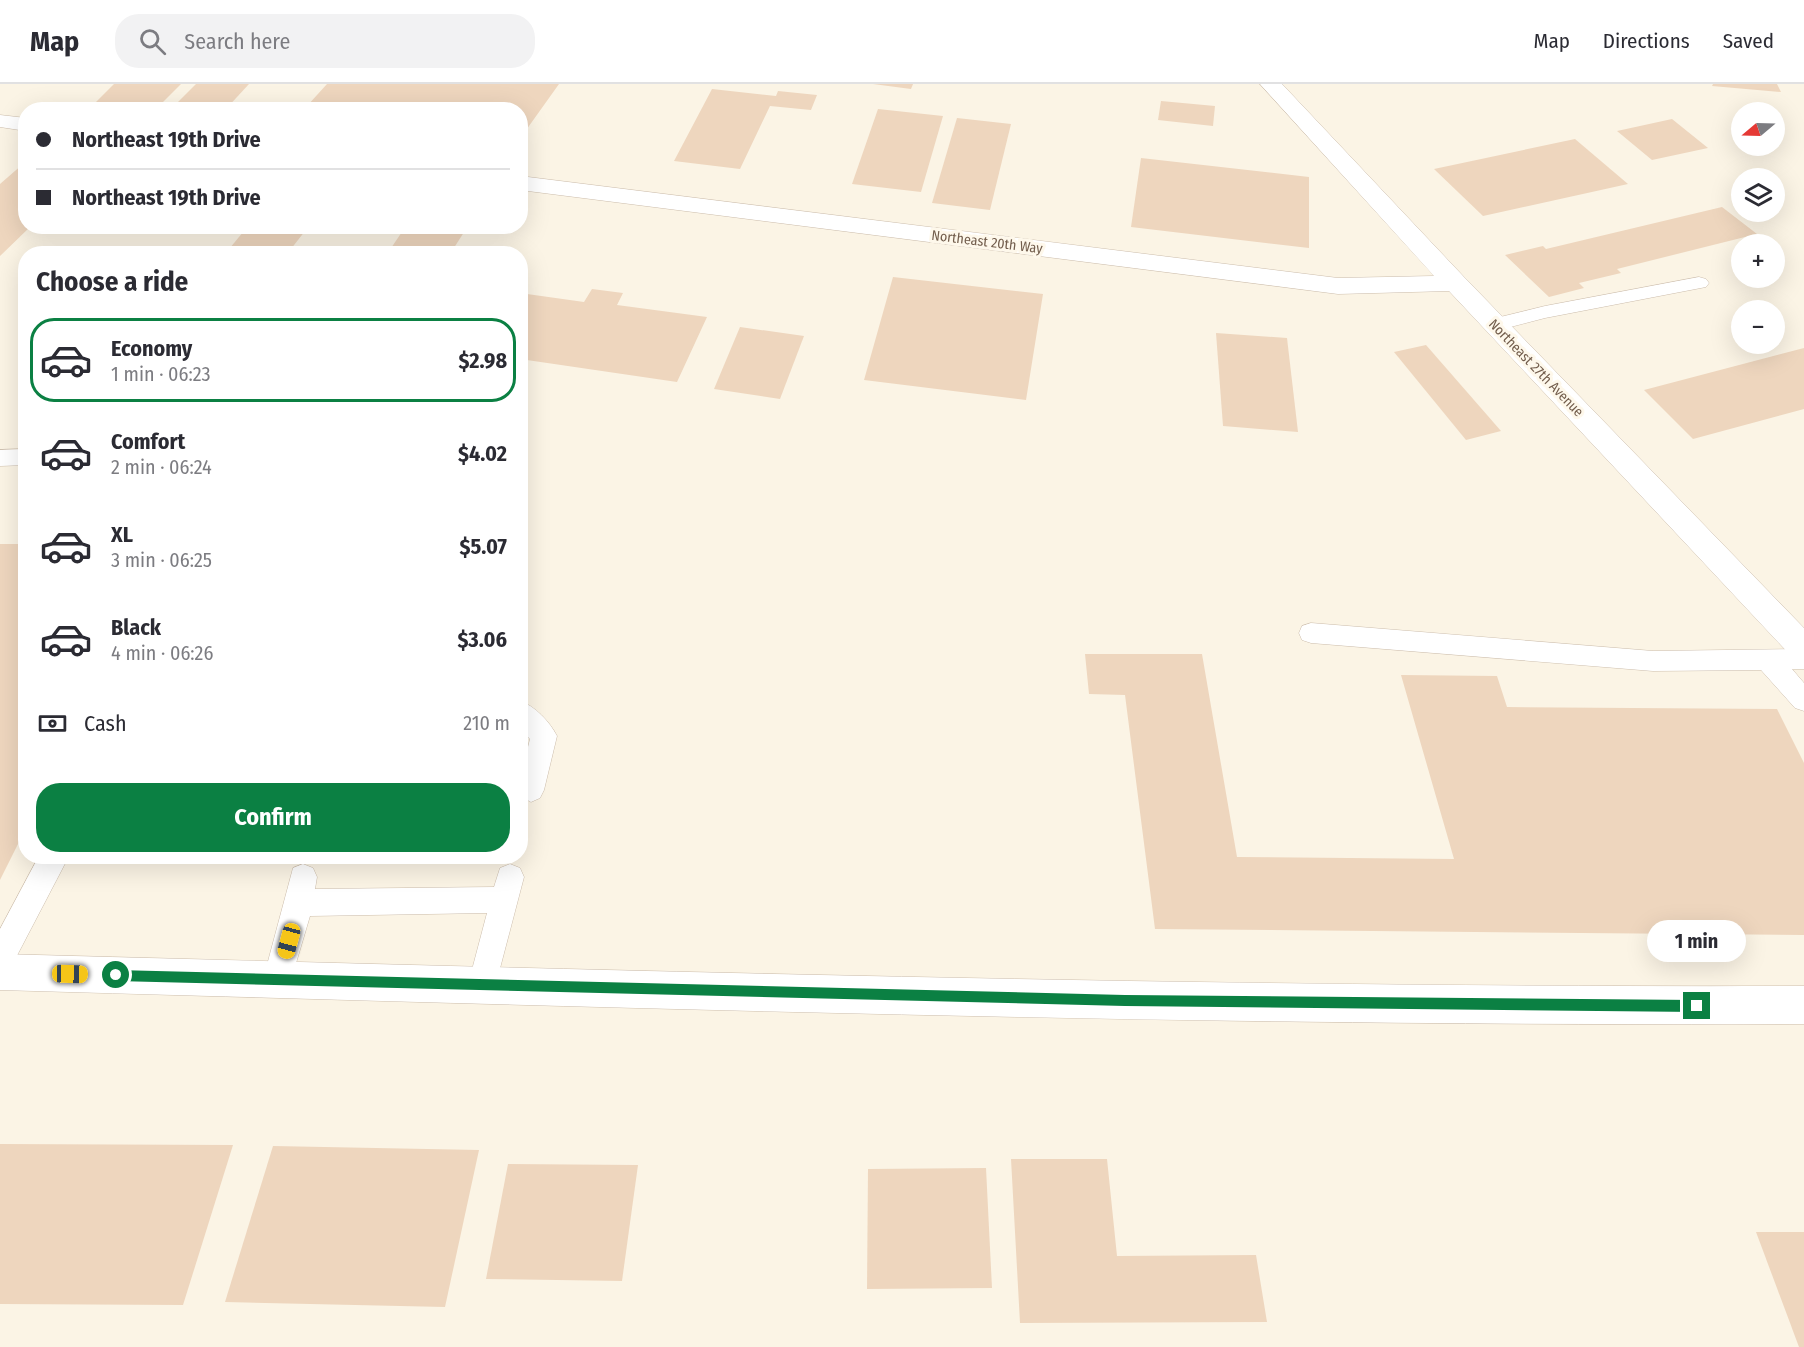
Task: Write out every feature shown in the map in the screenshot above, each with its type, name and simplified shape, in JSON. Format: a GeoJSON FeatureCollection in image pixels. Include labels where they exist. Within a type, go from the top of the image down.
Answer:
{"type":"FeatureCollection","features":[{"type":"Feature","properties":{"kind":"street","name":"Northeast 27th Avenue"},"geometry":{"type":"LineString","coordinates":[[1270,84],[1455,283],[1804,649]]}},
{"type":"Feature","properties":{"kind":"street"},"geometry":{"type":"LineString","coordinates":[[0,121],[18,123]]}},
{"type":"Feature","properties":{"kind":"street","name":"Northeast 20th Way"},"geometry":{"type":"LineString","coordinates":[[528,184],[1338,286],[1455,283]]}},
{"type":"Feature","properties":{"kind":"street"},"geometry":{"type":"LineString","coordinates":[[0,972],[1125,1001],[1642,1006],[1804,1005]]}},
{"type":"Feature","properties":{"kind":"lane"},"geometry":{"type":"LineString","coordinates":[[1495,325],[1545,312],[1699,283]]}},
{"type":"Feature","properties":{"kind":"lane"},"geometry":{"type":"LineString","coordinates":[[0,458],[18,457]]}},
{"type":"Feature","properties":{"kind":"lane"},"geometry":{"type":"LineString","coordinates":[[1311,633],[1653,661],[1804,659]]}},
{"type":"Feature","properties":{"kind":"lane"},"geometry":{"type":"LineString","coordinates":[[1767,659],[1804,700]]}},
{"type":"Feature","properties":{"kind":"lane"},"geometry":{"type":"LineString","coordinates":[[528,720],[544,736],[531,790]]}},
{"type":"Feature","properties":{"kind":"lane"},"geometry":{"type":"LineString","coordinates":[[0,959],[51,864]]}},
{"type":"Feature","properties":{"kind":"lane"},"geometry":{"type":"LineString","coordinates":[[278,980],[301,890],[507,888],[483,985]]}},
{"type":"Feature","properties":{"kind":"building"},"geometry":{"type":"Polygon","coordinates":[[[114,84],[181,84],[163,102],[96,102],[114,84]]]}},
{"type":"Feature","properties":{"kind":"building"},"geometry":{"type":"Polygon","coordinates":[[[196,84],[249,84],[232,102],[178,102],[196,84]]]}},
{"type":"Feature","properties":{"kind":"building"},"geometry":{"type":"Polygon","coordinates":[[[327,84],[559,84],[528,127],[528,102],[311,102],[327,84]]]}},
{"type":"Feature","properties":{"kind":"building"},"geometry":{"type":"Polygon","coordinates":[[[873,84],[913,84],[911,89],[873,84]]]}},
{"type":"Feature","properties":{"kind":"building"},"geometry":{"type":"Polygon","coordinates":[[[1713,84],[1777,84],[1781,92],[1712,86],[1713,84]]]}},
{"type":"Feature","properties":{"kind":"building"},"geometry":{"type":"Polygon","coordinates":[[[712,89],[776,96],[778,91],[817,95],[811,110],[770,106],[740,169],[674,161],[712,89]]]}},
{"type":"Feature","properties":{"kind":"building"},"geometry":{"type":"Polygon","coordinates":[[[1161,101],[1215,106],[1213,126],[1158,120],[1161,101]]]}},
{"type":"Feature","properties":{"kind":"building"},"geometry":{"type":"Polygon","coordinates":[[[878,109],[943,116],[921,192],[852,184],[878,109]]]}},
{"type":"Feature","properties":{"kind":"building"},"geometry":{"type":"Polygon","coordinates":[[[957,118],[1011,124],[990,210],[932,203],[957,118]]]}},
{"type":"Feature","properties":{"kind":"building"},"geometry":{"type":"Polygon","coordinates":[[[1672,119],[1708,148],[1652,160],[1617,131],[1672,119]]]}},
{"type":"Feature","properties":{"kind":"building"},"geometry":{"type":"Polygon","coordinates":[[[1575,139],[1628,184],[1483,216],[1434,169],[1575,139]]]}},
{"type":"Feature","properties":{"kind":"building"},"geometry":{"type":"Polygon","coordinates":[[[1141,158],[1309,177],[1309,248],[1131,227],[1141,158]]]}},
{"type":"Feature","properties":{"kind":"building"},"geometry":{"type":"Polygon","coordinates":[[[18,168],[18,234],[23,234],[0,256],[0,184],[18,168]]]}},
{"type":"Feature","properties":{"kind":"building"},"geometry":{"type":"Polygon","coordinates":[[[1722,207],[1731,214],[1731,222],[1741,222],[1757,234],[1731,234],[1731,240],[1617,269],[1621,273],[1579,283],[1584,288],[1549,297],[1505,255],[1543,246],[1546,249],[1722,207]]]}},
{"type":"Feature","properties":{"kind":"building"},"geometry":{"type":"Polygon","coordinates":[[[241,234],[303,234],[293,246],[232,246],[241,234]]]}},
{"type":"Feature","properties":{"kind":"building"},"geometry":{"type":"Polygon","coordinates":[[[401,234],[463,234],[455,246],[392,246],[401,234]]]}},
{"type":"Feature","properties":{"kind":"building"},"geometry":{"type":"Polygon","coordinates":[[[893,277],[1043,294],[1026,400],[864,380],[893,277]]]}},
{"type":"Feature","properties":{"kind":"building"},"geometry":{"type":"Polygon","coordinates":[[[592,289],[623,293],[617,305],[707,317],[677,382],[528,360],[528,294],[584,302],[592,289]]]}},
{"type":"Feature","properties":{"kind":"building"},"geometry":{"type":"Polygon","coordinates":[[[740,327],[804,336],[780,399],[714,389],[740,327]]]}},
{"type":"Feature","properties":{"kind":"building"},"geometry":{"type":"Polygon","coordinates":[[[1216,333],[1287,338],[1298,432],[1223,426],[1216,333]]]}},
{"type":"Feature","properties":{"kind":"building"},"geometry":{"type":"Polygon","coordinates":[[[1426,345],[1501,431],[1466,440],[1394,352],[1426,345]]]}},
{"type":"Feature","properties":{"kind":"building"},"geometry":{"type":"Polygon","coordinates":[[[1804,348],[1804,409],[1693,439],[1644,390],[1785,354],[1804,348]]]}},
{"type":"Feature","properties":{"kind":"building"},"geometry":{"type":"Polygon","coordinates":[[[0,544],[18,544],[18,844],[0,880],[0,544]]]}},
{"type":"Feature","properties":{"kind":"building"},"geometry":{"type":"Polygon","coordinates":[[[1085,654],[1202,654],[1237,857],[1454,859],[1401,675],[1497,676],[1507,707],[1777,709],[1804,763],[1804,935],[1155,929],[1125,695],[1089,694],[1085,654]]]}},
{"type":"Feature","properties":{"kind":"building"},"geometry":{"type":"Polygon","coordinates":[[[0,1144],[233,1145],[183,1305],[0,1304],[0,1144]]]}},
{"type":"Feature","properties":{"kind":"building"},"geometry":{"type":"Polygon","coordinates":[[[273,1146],[479,1150],[445,1307],[225,1302],[273,1146]]]}},
{"type":"Feature","properties":{"kind":"building"},"geometry":{"type":"Polygon","coordinates":[[[1011,1159],[1107,1159],[1117,1256],[1256,1255],[1267,1322],[1020,1323],[1011,1159]]]}},
{"type":"Feature","properties":{"kind":"building"},"geometry":{"type":"Polygon","coordinates":[[[508,1164],[638,1165],[622,1281],[486,1279],[508,1164]]]}},
{"type":"Feature","properties":{"kind":"building"},"geometry":{"type":"Polygon","coordinates":[[[986,1168],[992,1288],[867,1289],[868,1169],[986,1168]]]}},
{"type":"Feature","properties":{"kind":"building"},"geometry":{"type":"Polygon","coordinates":[[[1756,1232],[1804,1232],[1804,1347],[1799,1347],[1756,1232]]]}},
{"type":"Feature","properties":{"kind":"route"},"geometry":{"type":"LineString","coordinates":[[116,975],[1125,1001],[1697,1006]]}}]}
